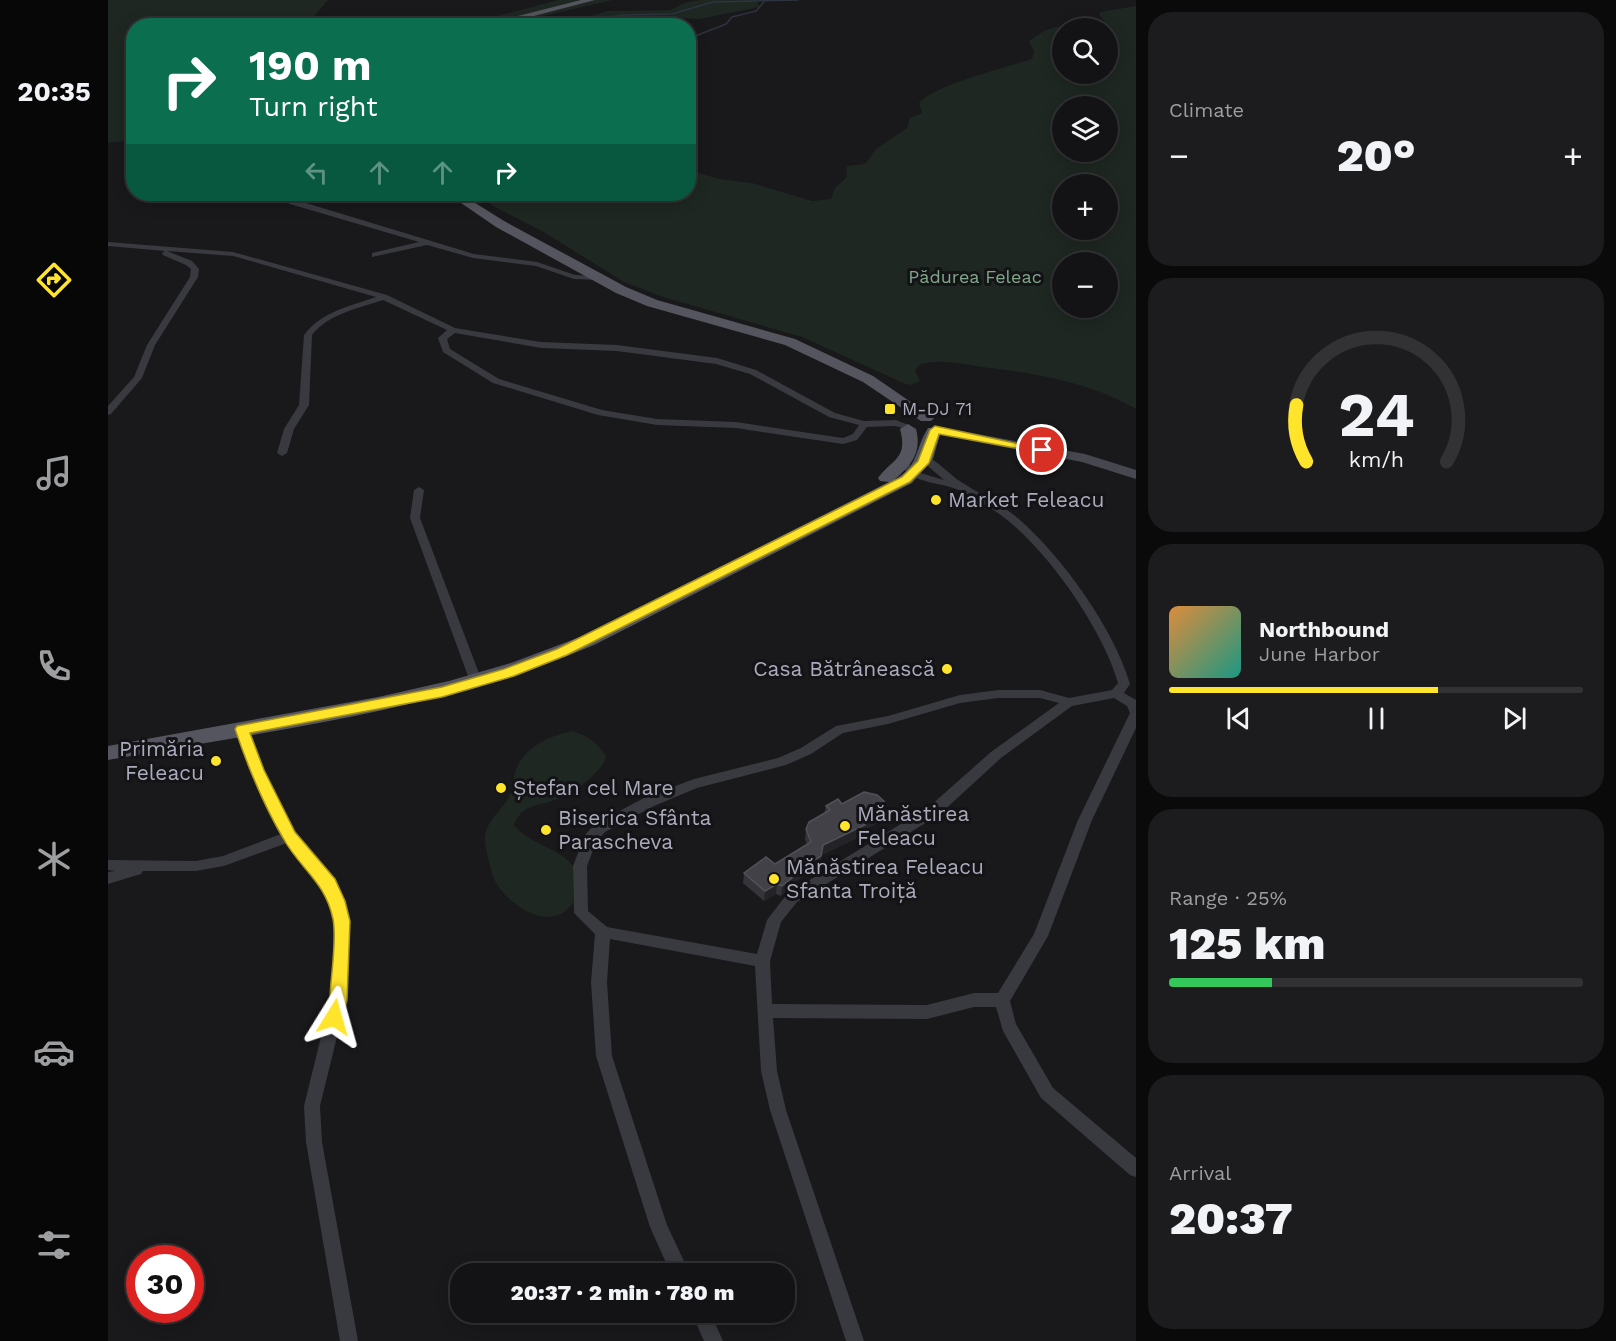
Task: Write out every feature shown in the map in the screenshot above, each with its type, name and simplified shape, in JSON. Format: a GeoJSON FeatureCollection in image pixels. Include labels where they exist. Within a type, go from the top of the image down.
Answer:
{"type":"FeatureCollection","features":[{"type":"Feature","properties":{"kind":"main road"},"geometry":{"type":"LineString","coordinates":[[512,18],[591,0]]}},
{"type":"Feature","properties":{"kind":"main road"},"geometry":{"type":"LineString","coordinates":[[465,201],[500,224],[597,278],[652,303],[790,342],[852,370],[932,426]]}},
{"type":"Feature","properties":{"kind":"main road"},"geometry":{"type":"LineString","coordinates":[[754,332],[859,383],[890,404],[906,425],[915,465]]}},
{"type":"Feature","properties":{"kind":"main road"},"geometry":{"type":"LineString","coordinates":[[906,425],[922,433],[932,426]]}},
{"type":"Feature","properties":{"kind":"main road"},"geometry":{"type":"LineString","coordinates":[[108,753],[431,694],[536,663],[597,636],[915,465],[932,426]]}},
{"type":"Feature","properties":{"kind":"main road"},"geometry":{"type":"LineString","coordinates":[[108,744],[407,692],[474,676],[529,657],[582,635],[915,465]]}},
{"type":"Feature","properties":{"kind":"street"},"geometry":{"type":"LineString","coordinates":[[291,201],[473,256],[537,264],[574,277],[597,278]]}},
{"type":"Feature","properties":{"kind":"street"},"geometry":{"type":"LineString","coordinates":[[375,255],[412,244],[431,243]]}},
{"type":"Feature","properties":{"kind":"street"},"geometry":{"type":"LineString","coordinates":[[108,244],[233,254],[384,297],[453,330],[541,345],[617,348],[717,361],[753,372],[832,415],[864,424],[906,425]]}},
{"type":"Feature","properties":{"kind":"street"},"geometry":{"type":"LineString","coordinates":[[108,412],[138,378],[152,345],[194,277],[195,269],[189,263],[154,248]]}},
{"type":"Feature","properties":{"kind":"street"},"geometry":{"type":"LineString","coordinates":[[282,453],[289,429],[304,405],[308,335],[312,327],[322,320],[384,297]]}},
{"type":"Feature","properties":{"kind":"street"},"geometry":{"type":"LineString","coordinates":[[453,330],[442,338],[446,350],[496,381],[621,418],[736,425],[843,441],[858,436],[864,424]]}},
{"type":"Feature","properties":{"kind":"street"},"geometry":{"type":"LineString","coordinates":[[932,426],[1084,458],[1136,475]]}},
{"type":"Feature","properties":{"kind":"street"},"geometry":{"type":"LineString","coordinates":[[915,465],[959,487],[1007,516],[1036,542],[1105,634],[1122,670],[1124,684],[1116,694]]}},
{"type":"Feature","properties":{"kind":"street"},"geometry":{"type":"LineString","coordinates":[[915,465],[959,487]]}},
{"type":"Feature","properties":{"kind":"street"},"geometry":{"type":"LineString","coordinates":[[419,490],[415,518],[474,676]]}},
{"type":"Feature","properties":{"kind":"street"},"geometry":{"type":"LineString","coordinates":[[762,961],[603,932],[581,913],[580,866],[590,839],[600,828],[650,802],[694,784],[781,762],[806,751],[840,729],[888,720],[960,699],[998,694],[1040,694],[1069,702],[1116,694],[1132,703],[1136,713],[1084,820],[1041,936],[1002,1000],[1010,1026],[1047,1093],[1136,1170]]}},
{"type":"Feature","properties":{"kind":"street"},"geometry":{"type":"LineString","coordinates":[[855,1341],[778,1110],[769,1071],[762,961],[774,920],[792,897],[935,810],[996,755],[1069,702]]}},
{"type":"Feature","properties":{"kind":"street"},"geometry":{"type":"LineString","coordinates":[[242,729],[256,770],[289,836],[329,883],[342,921],[338,1000],[312,1106],[314,1142],[349,1341]]}},
{"type":"Feature","properties":{"kind":"street"},"geometry":{"type":"LineString","coordinates":[[108,864],[196,866],[224,861],[289,836]]}},
{"type":"Feature","properties":{"kind":"street"},"geometry":{"type":"LineString","coordinates":[[108,878],[150,866]]}},
{"type":"Feature","properties":{"kind":"street"},"geometry":{"type":"LineString","coordinates":[[603,932],[599,982],[604,1056],[659,1227],[676,1263]]}},
{"type":"Feature","properties":{"kind":"street"},"geometry":{"type":"LineString","coordinates":[[766,1011],[927,1012],[974,1000],[1002,1000]]}},
{"type":"Feature","properties":{"kind":"street"},"geometry":{"type":"LineString","coordinates":[[705,1323],[714,1341]]}},
{"type":"Feature","properties":{"kind":"green space"},"geometry":{"type":"Polygon","coordinates":[[[108,0],[328,0],[313,18],[126,18],[126,142],[108,143],[108,0]]]}},
{"type":"Feature","properties":{"kind":"green space"},"geometry":{"type":"Polygon","coordinates":[[[558,0],[613,0],[543,16],[559,18],[489,18],[558,0]]]}},
{"type":"Feature","properties":{"kind":"green space"},"geometry":{"type":"Polygon","coordinates":[[[700,0],[756,0],[760,7],[699,19],[582,18],[608,11],[670,10],[687,2],[700,0]]]}},
{"type":"Feature","properties":{"kind":"green space","name":"Pădurea Feleac"},"geometry":{"type":"Polygon","coordinates":[[[1136,6],[1136,409],[1101,392],[1065,381],[1028,373],[956,363],[921,364],[915,370],[920,381],[910,385],[903,383],[802,337],[663,297],[624,282],[542,231],[487,201],[696,201],[696,172],[719,179],[752,183],[812,201],[831,199],[835,188],[846,178],[847,166],[865,164],[876,149],[907,128],[910,118],[922,113],[919,103],[939,90],[954,84],[1032,59],[1034,52],[1029,41],[1044,31],[1052,28],[1052,84],[1118,84],[1118,18],[1102,18],[1100,12],[1136,6]]]}},
{"type":"Feature","properties":{"kind":"green space"},"geometry":{"type":"Polygon","coordinates":[[[572,731],[596,743],[606,756],[604,762],[586,782],[569,793],[526,809],[514,825],[528,837],[560,854],[574,867],[573,903],[564,912],[543,917],[520,908],[510,900],[495,881],[485,841],[486,833],[488,826],[509,796],[517,767],[522,758],[545,740],[572,731]]]}},
{"type":"Feature","properties":{"kind":"building"},"geometry":{"type":"Polygon","coordinates":[[[864,792],[877,795],[884,801],[884,811],[862,823],[865,825],[823,845],[821,856],[789,876],[792,878],[782,886],[777,884],[765,891],[744,873],[766,857],[775,864],[811,842],[806,829],[809,822],[830,810],[826,806],[838,799],[842,804],[864,792]]]}},
{"type":"Feature","properties":{"kind":"waterway"},"geometry":{"type":"LineString","coordinates":[[604,18],[623,15],[672,14],[713,2],[798,0]]}},
{"type":"Feature","properties":{"kind":"waterway"},"geometry":{"type":"LineString","coordinates":[[696,37],[726,24],[732,17],[756,11],[764,2]]}},
{"type":"Feature","properties":{"kind":"place","name":"M-DJ 71"},"geometry":{"type":"Point","coordinates":[890,409]}},
{"type":"Feature","properties":{"kind":"place","name":"Market Feleacu"},"geometry":{"type":"Point","coordinates":[936,500]}},
{"type":"Feature","properties":{"kind":"place","name":"Casa Bătrânească"},"geometry":{"type":"Point","coordinates":[947,669]}},
{"type":"Feature","properties":{"kind":"place","name":"Primăria Feleacu"},"geometry":{"type":"Point","coordinates":[216,761]}},
{"type":"Feature","properties":{"kind":"place","name":"Ștefan cel Mare"},"geometry":{"type":"Point","coordinates":[501,788]}},
{"type":"Feature","properties":{"kind":"place","name":"Mănăstirea Feleacu"},"geometry":{"type":"Point","coordinates":[845,826]}},
{"type":"Feature","properties":{"kind":"place","name":"Biserica Sfânta Parascheva"},"geometry":{"type":"Point","coordinates":[546,830]}},
{"type":"Feature","properties":{"kind":"place","name":"Mănăstirea Feleacu Sfanta Troiță"},"geometry":{"type":"Point","coordinates":[774,879]}},
{"type":"Feature","properties":{"kind":"route"},"geometry":{"type":"LineString","coordinates":[[334,1017],[338,1000],[342,921],[337,901],[329,883],[289,836],[256,770],[242,729],[442,692],[509,672],[562,652],[906,480],[923,463],[935,430],[1042,450]]}}]}
